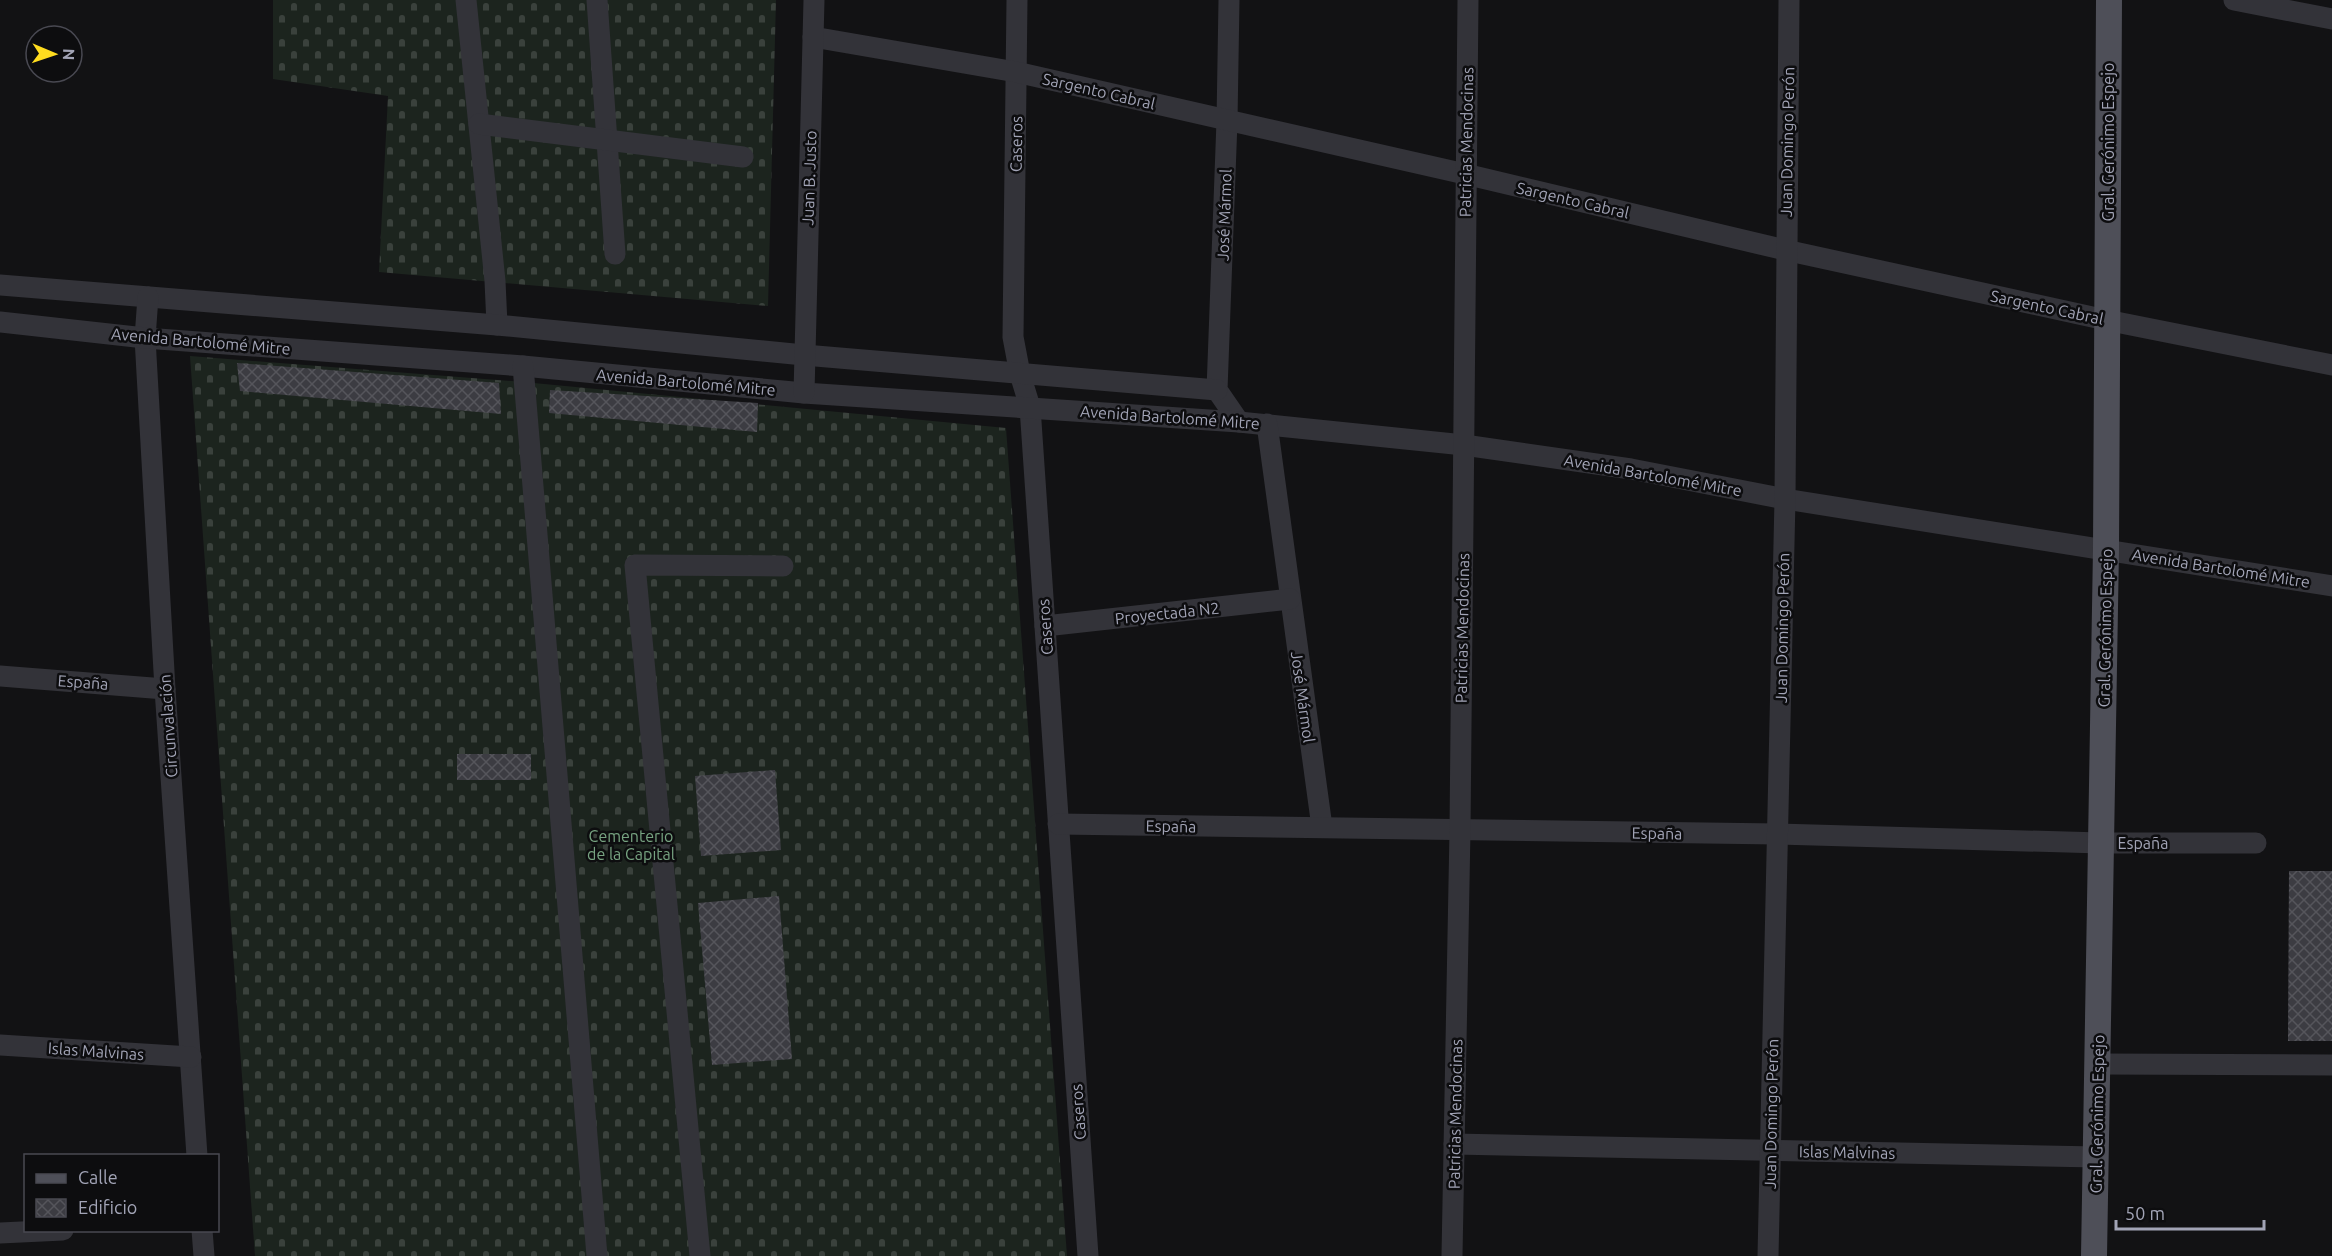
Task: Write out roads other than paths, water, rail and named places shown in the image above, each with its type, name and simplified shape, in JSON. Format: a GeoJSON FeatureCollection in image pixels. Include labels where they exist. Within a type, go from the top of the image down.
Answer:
{"type":"FeatureCollection","features":[{"type":"Feature","properties":{"kind":"main road","name":"Gral. Gerónimo Espejo"},"geometry":{"type":"LineString","coordinates":[[2094,1256],[2106,549],[2109,0]]}},
{"type":"Feature","properties":{"kind":"street"},"geometry":{"type":"LineString","coordinates":[[466,0],[495,280],[497,325]]}},
{"type":"Feature","properties":{"kind":"street"},"geometry":{"type":"LineString","coordinates":[[597,0],[615,254]]}},
{"type":"Feature","properties":{"kind":"street","name":"Juan B. Justo"},"geometry":{"type":"LineString","coordinates":[[804,393],[814,0]]}},
{"type":"Feature","properties":{"kind":"street","name":"Caseros"},"geometry":{"type":"LineString","coordinates":[[1017,0],[1013,337],[1020,374],[1030,407],[1088,1256]]}},
{"type":"Feature","properties":{"kind":"street","name":"José Mármol"},"geometry":{"type":"LineString","coordinates":[[1217,390],[1229,0]]}},
{"type":"Feature","properties":{"kind":"street","name":"Patricias Mendocinas"},"geometry":{"type":"LineString","coordinates":[[1452,1256],[1460,830],[1468,0]]}},
{"type":"Feature","properties":{"kind":"street","name":"Juan Domingo Perón"},"geometry":{"type":"LineString","coordinates":[[1768,1256],[1785,499],[1785,250],[1789,0]]}},
{"type":"Feature","properties":{"kind":"street"},"geometry":{"type":"LineString","coordinates":[[2234,0],[2332,19]]}},
{"type":"Feature","properties":{"kind":"street","name":"Sargento Cabral"},"geometry":{"type":"LineString","coordinates":[[813,38],[1016,72],[1465,174],[1785,250],[2106,320],[2332,365]]}},
{"type":"Feature","properties":{"kind":"street"},"geometry":{"type":"LineString","coordinates":[[479,124],[743,158]]}},
{"type":"Feature","properties":{"kind":"street","name":"Avenida Bartolomé Mitre"},"geometry":{"type":"LineString","coordinates":[[0,285],[497,325],[804,355],[1217,390]]}},
{"type":"Feature","properties":{"kind":"street","name":"Circunvalación"},"geometry":{"type":"LineString","coordinates":[[148,297],[145,338],[165,688],[197,1154]]}},
{"type":"Feature","properties":{"kind":"street","name":"Avenida Bartolomé Mitre"},"geometry":{"type":"LineString","coordinates":[[0,322],[145,338],[523,366],[804,393],[1267,424],[1464,445],[1631,469],[1785,499],[2332,586]]}},
{"type":"Feature","properties":{"kind":"street"},"geometry":{"type":"LineString","coordinates":[[523,366],[597,1256]]}},
{"type":"Feature","properties":{"kind":"street"},"geometry":{"type":"LineString","coordinates":[[1217,390],[1239,422]]}},
{"type":"Feature","properties":{"kind":"street","name":"José Mármol"},"geometry":{"type":"LineString","coordinates":[[1267,424],[1322,827]]}},
{"type":"Feature","properties":{"kind":"street"},"geometry":{"type":"LineString","coordinates":[[700,1256],[635,565],[783,566]]}},
{"type":"Feature","properties":{"kind":"street","name":"Proyectada N2"},"geometry":{"type":"LineString","coordinates":[[1045,626],[1290,599]]}},
{"type":"Feature","properties":{"kind":"street","name":"España"},"geometry":{"type":"LineString","coordinates":[[0,676],[165,688]]}},
{"type":"Feature","properties":{"kind":"street","name":"España"},"geometry":{"type":"LineString","coordinates":[[1058,824],[1778,834],[2101,843],[2256,843]]}},
{"type":"Feature","properties":{"kind":"street","name":"Islas Malvinas"},"geometry":{"type":"LineString","coordinates":[[0,1045],[191,1057]]}},
{"type":"Feature","properties":{"kind":"street"},"geometry":{"type":"LineString","coordinates":[[2099,1064],[2332,1065]]}},
{"type":"Feature","properties":{"kind":"street","name":"Islas Malvinas"},"geometry":{"type":"LineString","coordinates":[[1454,1144],[2097,1157]]}},
{"type":"Feature","properties":{"kind":"street"},"geometry":{"type":"LineString","coordinates":[[0,1233],[24,1232]]}},
{"type":"Feature","properties":{"kind":"street"},"geometry":{"type":"LineString","coordinates":[[202,1232],[204,1256]]}},
{"type":"Feature","properties":{"kind":"park label","name":"Cementerio de la Capital"},"geometry":{"type":"Point","coordinates":[631,845]}}]}
